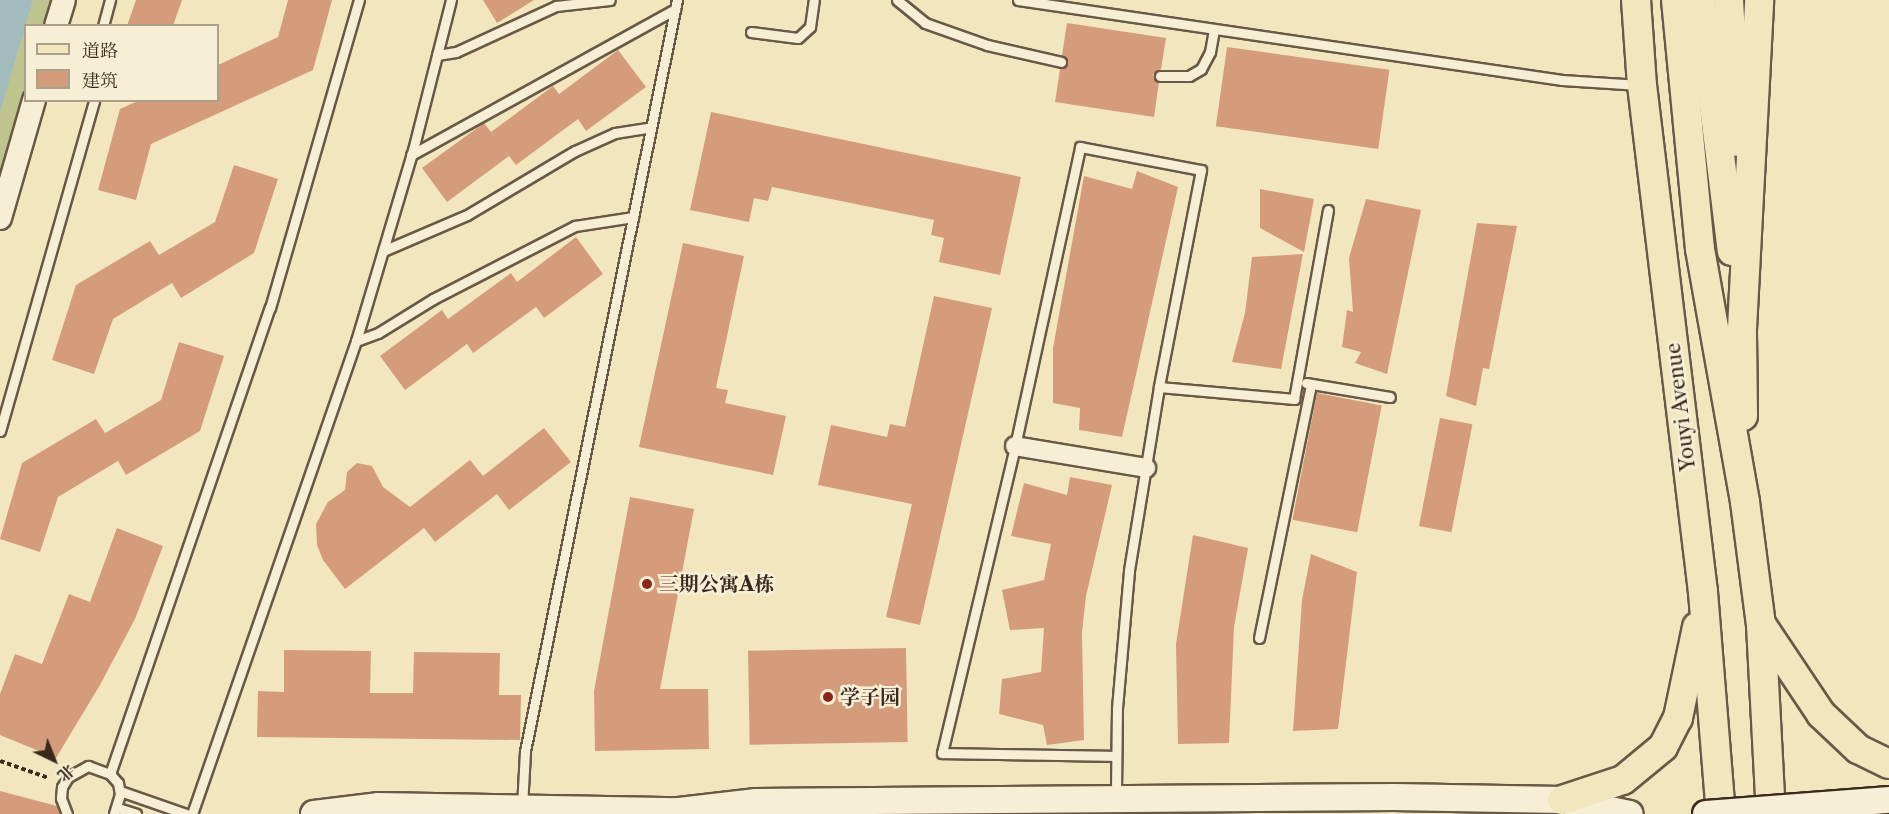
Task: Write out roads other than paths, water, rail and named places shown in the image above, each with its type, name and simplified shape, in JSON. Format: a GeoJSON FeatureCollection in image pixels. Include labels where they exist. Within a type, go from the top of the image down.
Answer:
{"type":"FeatureCollection","features":[{"type":"Feature","properties":{"kind":"main road","name":"Youyi Avenue"},"geometry":{"type":"LineString","coordinates":[[1636,0],[1642,85],[1703,592],[1721,814]]}},
{"type":"Feature","properties":{"kind":"main road"},"geometry":{"type":"LineString","coordinates":[[1676,0],[1700,249],[1745,502],[1761,625],[1770,814]]}},
{"type":"Feature","properties":{"kind":"main road"},"geometry":{"type":"LineString","coordinates":[[1701,0],[1742,329]]}},
{"type":"Feature","properties":{"kind":"main road"},"geometry":{"type":"LineString","coordinates":[[1729,0],[1746,249]]}},
{"type":"Feature","properties":{"kind":"main road"},"geometry":{"type":"LineString","coordinates":[[1745,502],[1742,329],[1759,0]]}},
{"type":"Feature","properties":{"kind":"main road"},"geometry":{"type":"LineString","coordinates":[[1562,800],[1623,780],[1663,747],[1678,717],[1703,592]]}},
{"type":"Feature","properties":{"kind":"main road"},"geometry":{"type":"LineString","coordinates":[[1761,625],[1821,714],[1858,749],[1889,764]]}},
{"type":"Feature","properties":{"kind":"main road"},"geometry":{"type":"LineString","coordinates":[[1706,814],[1889,799]]}},
{"type":"Feature","properties":{"kind":"main road"},"geometry":{"type":"LineString","coordinates":[[1805,814],[1889,799]]}},
{"type":"Feature","properties":{"kind":"main road"},"geometry":{"type":"LineString","coordinates":[[679,811],[756,801],[1562,800],[1630,814]]}},
{"type":"Feature","properties":{"kind":"main road"},"geometry":{"type":"LineString","coordinates":[[314,814],[378,806],[679,811],[712,814]]}},
{"type":"Feature","properties":{"kind":"street"},"geometry":{"type":"LineString","coordinates":[[57,24],[64,0]]}},
{"type":"Feature","properties":{"kind":"street"},"geometry":{"type":"LineString","coordinates":[[0,218],[33,102]]}},
{"type":"Feature","properties":{"kind":"street"},"geometry":{"type":"LineString","coordinates":[[1015,446],[1146,468]]}},
{"type":"Feature","properties":{"kind":"lane"},"geometry":{"type":"LineString","coordinates":[[104,24],[110,0]]}},
{"type":"Feature","properties":{"kind":"lane"},"geometry":{"type":"LineString","coordinates":[[110,774],[270,308],[359,0]]}},
{"type":"Feature","properties":{"kind":"lane"},"geometry":{"type":"LineString","coordinates":[[192,814],[356,341],[411,155],[451,0]]}},
{"type":"Feature","properties":{"kind":"lane"},"geometry":{"type":"LineString","coordinates":[[437,55],[456,52],[567,2],[610,0]]}},
{"type":"Feature","properties":{"kind":"lane"},"geometry":{"type":"LineString","coordinates":[[751,32],[798,38],[810,27],[814,0]]}},
{"type":"Feature","properties":{"kind":"lane"},"geometry":{"type":"LineString","coordinates":[[897,0],[925,23],[987,45],[1061,62]]}},
{"type":"Feature","properties":{"kind":"lane"},"geometry":{"type":"LineString","coordinates":[[1018,0],[1563,80],[1642,85]]}},
{"type":"Feature","properties":{"kind":"lane"},"geometry":{"type":"LineString","coordinates":[[1097,12],[1098,0]]}},
{"type":"Feature","properties":{"kind":"lane"},"geometry":{"type":"LineString","coordinates":[[411,155],[676,5]]}},
{"type":"Feature","properties":{"kind":"lane"},"geometry":{"type":"LineString","coordinates":[[522,808],[525,751],[676,5]]}},
{"type":"Feature","properties":{"kind":"lane"},"geometry":{"type":"LineString","coordinates":[[1160,76],[1189,76],[1201,69],[1210,52],[1215,29]]}},
{"type":"Feature","properties":{"kind":"lane"},"geometry":{"type":"LineString","coordinates":[[0,431],[93,102]]}},
{"type":"Feature","properties":{"kind":"lane"},"geometry":{"type":"LineString","coordinates":[[383,251],[467,215],[575,151],[615,133],[651,127]]}},
{"type":"Feature","properties":{"kind":"lane"},"geometry":{"type":"LineString","coordinates":[[1116,756],[942,753],[1015,446],[1080,147],[1201,170],[1159,387],[1122,633],[1116,799]]}},
{"type":"Feature","properties":{"kind":"lane"},"geometry":{"type":"LineString","coordinates":[[1159,387],[1294,399],[1328,210]]}},
{"type":"Feature","properties":{"kind":"lane"},"geometry":{"type":"LineString","coordinates":[[356,341],[378,333],[433,299],[575,226],[633,217]]}},
{"type":"Feature","properties":{"kind":"lane"},"geometry":{"type":"LineString","coordinates":[[1298,382],[1390,397]]}},
{"type":"Feature","properties":{"kind":"lane"},"geometry":{"type":"LineString","coordinates":[[1258,638],[1311,384]]}},
{"type":"Feature","properties":{"kind":"lane"},"geometry":{"type":"LineString","coordinates":[[67,814],[61,798],[64,783],[77,770],[88,766],[110,774],[120,791],[186,814]]}},
{"type":"Feature","properties":{"kind":"lane"},"geometry":{"type":"LineString","coordinates":[[120,791],[116,811],[136,814]]}},
{"type":"Feature","properties":{"kind":"water"},"geometry":{"type":"Polygon","coordinates":[[[0,0],[33,0],[26,24],[24,24],[0,112],[0,0]]]}},
{"type":"Feature","properties":{"kind":"place","name":"三期公寓A栋"},"geometry":{"type":"Point","coordinates":[647,584]}},
{"type":"Feature","properties":{"kind":"place","name":"学子园"},"geometry":{"type":"Point","coordinates":[828,697]}}]}
